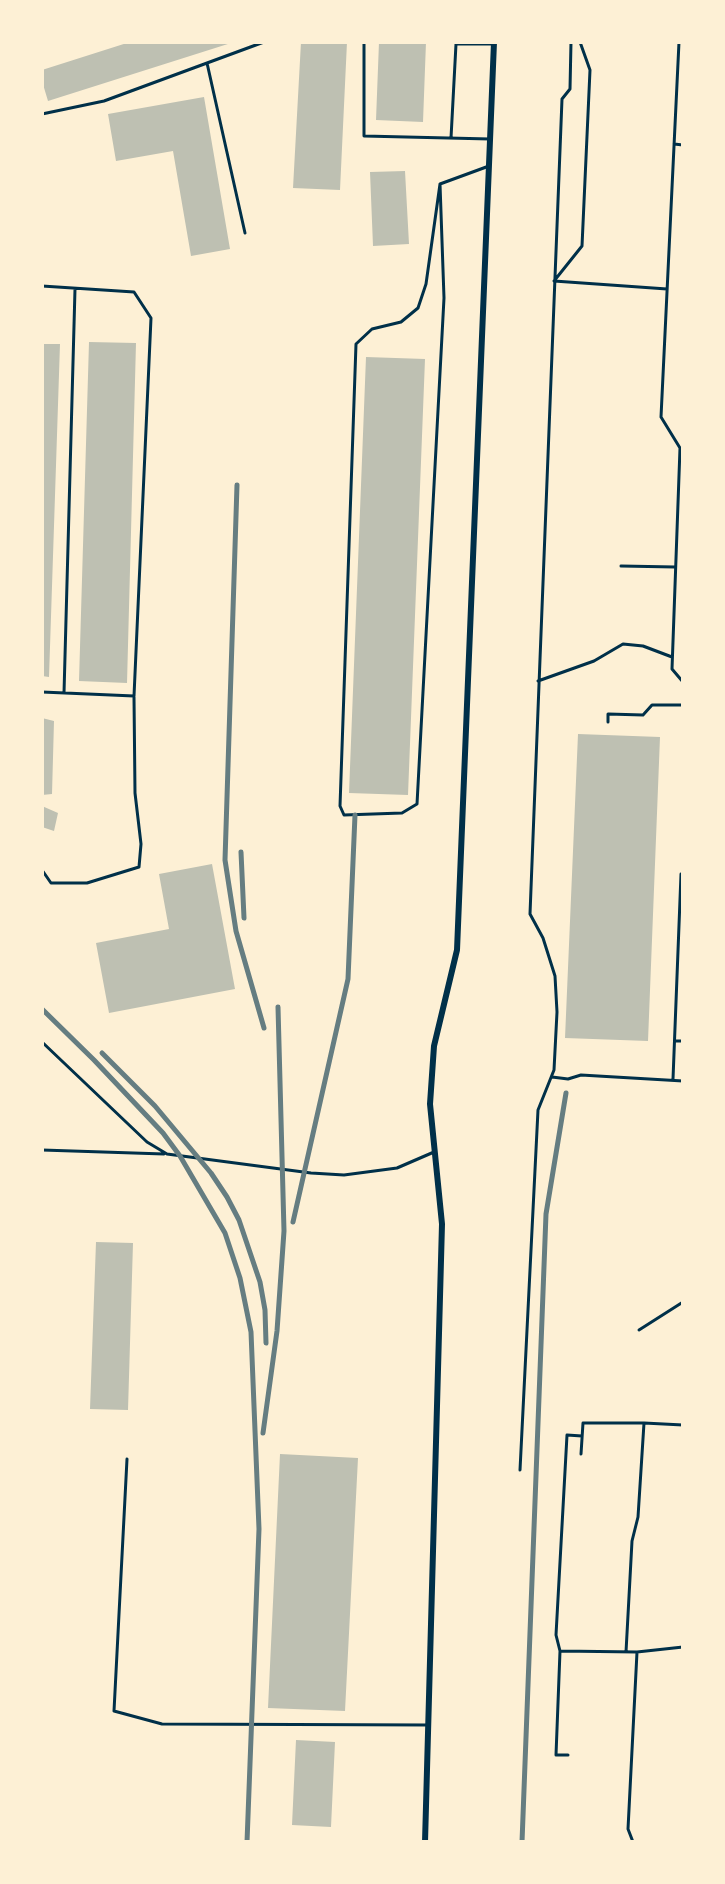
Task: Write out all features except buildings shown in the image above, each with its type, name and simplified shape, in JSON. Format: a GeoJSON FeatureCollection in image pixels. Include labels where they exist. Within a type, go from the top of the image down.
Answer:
{"type":"FeatureCollection","features":[{"type":"Feature","properties":{"kind":"street"},"geometry":{"type":"LineString","coordinates":[[425,1842],[442,1224],[430,1104],[434,1046],[457,950],[494,43]]}},
{"type":"Feature","properties":{"kind":"lane"},"geometry":{"type":"LineString","coordinates":[[42,114],[104,101],[264,42]]}},
{"type":"Feature","properties":{"kind":"lane"},"geometry":{"type":"LineString","coordinates":[[364,42],[364,136],[490,139]]}},
{"type":"Feature","properties":{"kind":"lane"},"geometry":{"type":"LineString","coordinates":[[520,1470],[538,1110],[552,1077],[557,1012],[555,976],[543,938],[530,914],[562,99],[570,89],[571,42]]}},
{"type":"Feature","properties":{"kind":"lane"},"geometry":{"type":"LineString","coordinates":[[554,281],[582,246],[590,70],[580,42]]}},
{"type":"Feature","properties":{"kind":"lane"},"geometry":{"type":"LineString","coordinates":[[679,42],[661,417],[682,448],[672,669],[683,682]]}},
{"type":"Feature","properties":{"kind":"lane"},"geometry":{"type":"LineString","coordinates":[[451,138],[456,44],[494,43]]}},
{"type":"Feature","properties":{"kind":"lane"},"geometry":{"type":"LineString","coordinates":[[207,63],[245,233]]}},
{"type":"Feature","properties":{"kind":"lane"},"geometry":{"type":"LineString","coordinates":[[674,144],[683,145]]}},
{"type":"Feature","properties":{"kind":"lane"},"geometry":{"type":"LineString","coordinates":[[440,184],[489,166]]}},
{"type":"Feature","properties":{"kind":"lane"},"geometry":{"type":"LineString","coordinates":[[440,184],[444,298],[417,804],[402,813],[344,815],[340,806],[356,344],[372,329],[401,322],[418,308],[426,284],[440,184]]}},
{"type":"Feature","properties":{"kind":"lane"},"geometry":{"type":"LineString","coordinates":[[554,281],[667,289]]}},
{"type":"Feature","properties":{"kind":"lane"},"geometry":{"type":"LineString","coordinates":[[42,286],[134,292],[151,318],[134,696],[135,793],[141,844],[139,867],[87,883],[51,883],[42,870]]}},
{"type":"Feature","properties":{"kind":"lane"},"geometry":{"type":"LineString","coordinates":[[64,693],[75,289]]}},
{"type":"Feature","properties":{"kind":"lane"},"geometry":{"type":"LineString","coordinates":[[677,512],[683,507]]}},
{"type":"Feature","properties":{"kind":"lane"},"geometry":{"type":"LineString","coordinates":[[621,566],[675,567]]}},
{"type":"Feature","properties":{"kind":"lane"},"geometry":{"type":"LineString","coordinates":[[538,681],[594,661],[623,644],[643,646],[672,657]]}},
{"type":"Feature","properties":{"kind":"lane"},"geometry":{"type":"LineString","coordinates":[[42,692],[134,696]]}},
{"type":"Feature","properties":{"kind":"lane"},"geometry":{"type":"LineString","coordinates":[[608,722],[608,714],[643,715],[652,705],[683,705]]}},
{"type":"Feature","properties":{"kind":"lane"},"geometry":{"type":"LineString","coordinates":[[673,1079],[683,874]]}},
{"type":"Feature","properties":{"kind":"lane"},"geometry":{"type":"LineString","coordinates":[[675,1041],[683,1041]]}},
{"type":"Feature","properties":{"kind":"lane"},"geometry":{"type":"LineString","coordinates":[[42,1042],[147,1142],[167,1154]]}},
{"type":"Feature","properties":{"kind":"lane"},"geometry":{"type":"LineString","coordinates":[[552,1077],[568,1079],[581,1075],[683,1081]]}},
{"type":"Feature","properties":{"kind":"lane"},"geometry":{"type":"LineString","coordinates":[[42,1150],[167,1154],[344,1175],[397,1168],[434,1152]]}},
{"type":"Feature","properties":{"kind":"lane"},"geometry":{"type":"LineString","coordinates":[[639,1330],[683,1302]]}},
{"type":"Feature","properties":{"kind":"lane"},"geometry":{"type":"LineString","coordinates":[[581,1454],[583,1423],[683,1425]]}},
{"type":"Feature","properties":{"kind":"lane"},"geometry":{"type":"LineString","coordinates":[[626,1652],[632,1541],[638,1517],[644,1423]]}},
{"type":"Feature","properties":{"kind":"lane"},"geometry":{"type":"LineString","coordinates":[[568,1755],[556,1755],[560,1651],[556,1635],[567,1435],[582,1436]]}},
{"type":"Feature","properties":{"kind":"lane"},"geometry":{"type":"LineString","coordinates":[[127,1459],[114,1711],[162,1724],[428,1725]]}},
{"type":"Feature","properties":{"kind":"lane"},"geometry":{"type":"LineString","coordinates":[[560,1651],[637,1652],[683,1647]]}},
{"type":"Feature","properties":{"kind":"lane"},"geometry":{"type":"LineString","coordinates":[[633,1842],[628,1829],[637,1652]]}},
{"type":"Feature","properties":{"kind":"railway"},"geometry":{"type":"LineString","coordinates":[[237,485],[225,860],[236,931],[264,1028]]}},
{"type":"Feature","properties":{"kind":"railway"},"geometry":{"type":"LineString","coordinates":[[293,1222],[348,979],[355,815]]}},
{"type":"Feature","properties":{"kind":"railway"},"geometry":{"type":"LineString","coordinates":[[241,852],[244,918]]}},
{"type":"Feature","properties":{"kind":"railway"},"geometry":{"type":"LineString","coordinates":[[263,1433],[277,1331],[284,1231],[278,1007]]}},
{"type":"Feature","properties":{"kind":"railway"},"geometry":{"type":"LineString","coordinates":[[42,1009],[163,1133],[180,1156],[225,1233],[240,1278],[251,1332],[259,1529],[247,1842]]}},
{"type":"Feature","properties":{"kind":"railway"},"geometry":{"type":"LineString","coordinates":[[102,1053],[155,1106],[227,1197],[239,1220],[260,1282],[266,1343]]}},
{"type":"Feature","properties":{"kind":"railway"},"geometry":{"type":"LineString","coordinates":[[522,1842],[546,1214],[566,1093]]}}]}
